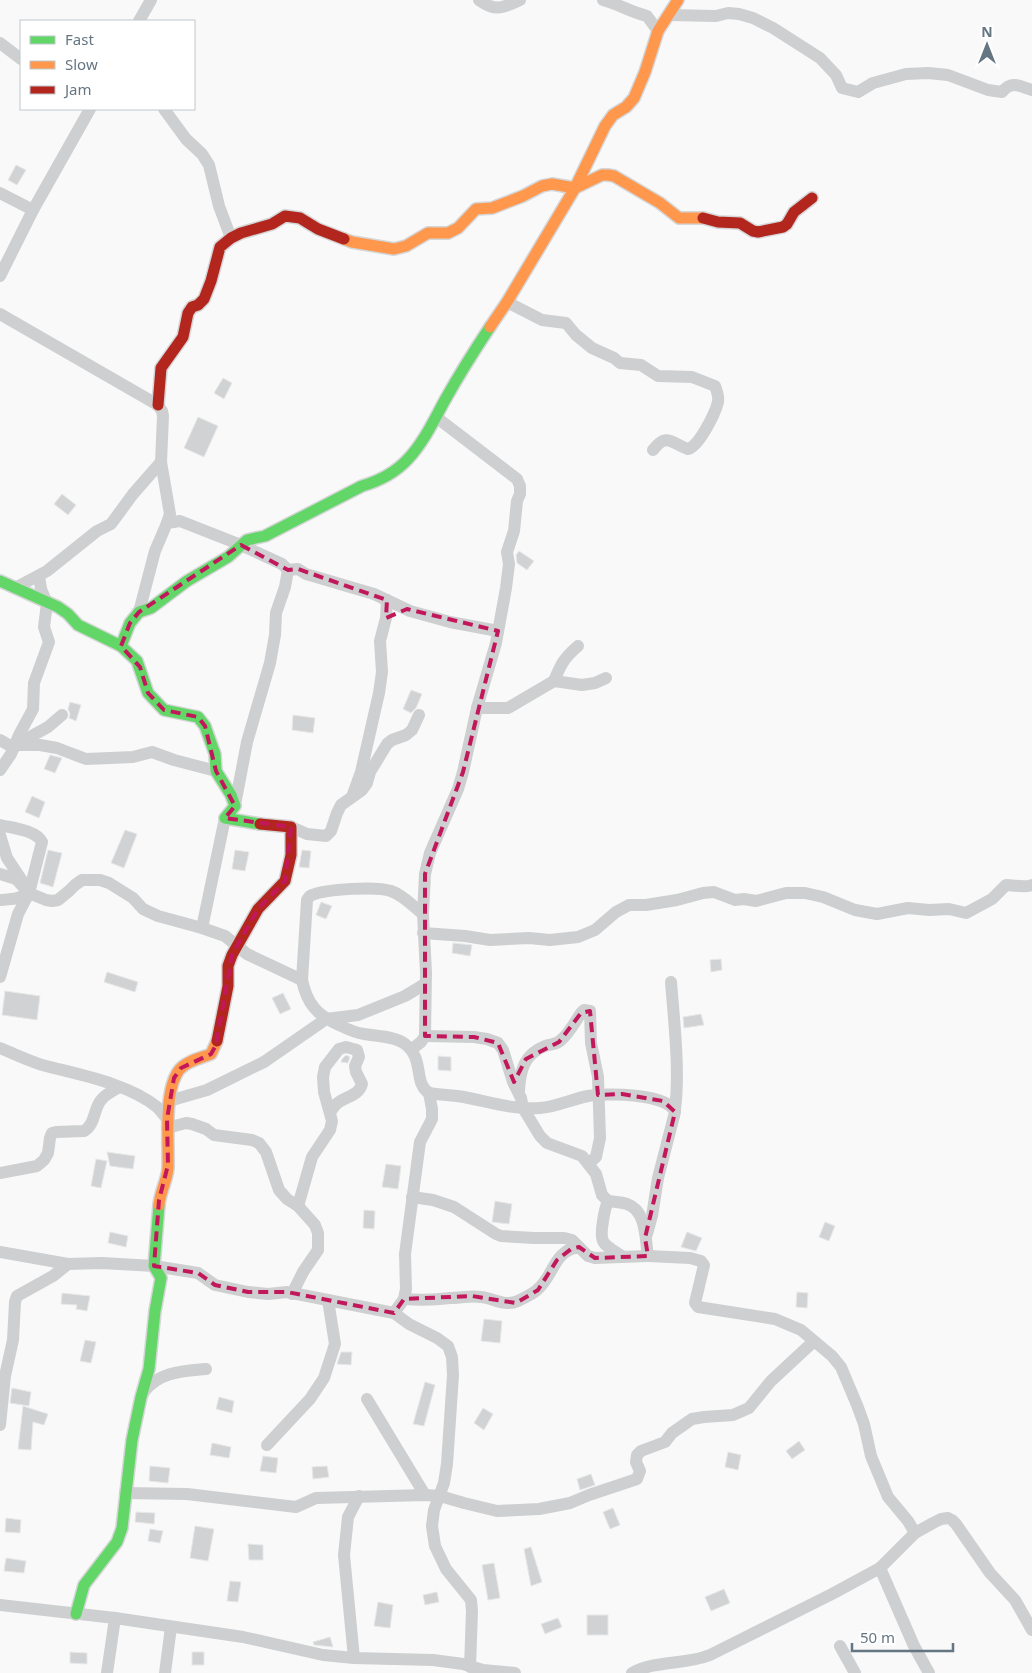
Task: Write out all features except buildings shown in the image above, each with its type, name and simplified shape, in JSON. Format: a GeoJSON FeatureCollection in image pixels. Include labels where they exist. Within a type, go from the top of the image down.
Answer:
{"type":"FeatureCollection","features":[{"type":"Feature","properties":{"kind":"street"},"geometry":{"type":"LineString","coordinates":[[140,20],[151,0]]}},
{"type":"Feature","properties":{"kind":"street"},"geometry":{"type":"LineString","coordinates":[[479,0],[489,7],[502,8],[520,0]]}},
{"type":"Feature","properties":{"kind":"street"},"geometry":{"type":"LineString","coordinates":[[603,0],[647,16],[658,31]]}},
{"type":"Feature","properties":{"kind":"street"},"geometry":{"type":"LineString","coordinates":[[139,612],[151,608],[187,581],[228,557],[248,540],[265,536],[362,486],[378,481],[408,459],[423,439],[467,362],[507,302],[575,188],[605,126],[613,115],[626,107],[634,98],[645,72],[658,31],[678,0]]}},
{"type":"Feature","properties":{"kind":"street"},"geometry":{"type":"LineString","coordinates":[[669,15],[716,16],[728,13],[753,18],[773,28],[820,58],[836,75],[842,88],[851,91],[858,92],[872,83],[906,74],[928,73],[948,75],[995,91],[1002,92],[1006,87],[1016,84],[1032,90]]}},
{"type":"Feature","properties":{"kind":"street"},"geometry":{"type":"LineString","coordinates":[[0,43],[20,58]]}},
{"type":"Feature","properties":{"kind":"street"},"geometry":{"type":"LineString","coordinates":[[0,276],[33,210],[89,110]]}},
{"type":"Feature","properties":{"kind":"street"},"geometry":{"type":"LineString","coordinates":[[165,110],[186,139],[202,154],[209,165],[219,206],[231,238]]}},
{"type":"Feature","properties":{"kind":"street"},"geometry":{"type":"LineString","coordinates":[[158,405],[162,368],[166,359],[183,337],[188,313],[204,299],[220,247],[241,233],[272,224],[285,216],[300,218],[318,229],[352,242],[394,249],[406,246],[428,233],[448,234],[458,228],[476,208],[492,208],[523,196],[542,186],[552,184],[575,188],[602,175],[614,176],[660,203],[679,218],[704,218],[718,222],[740,223],[758,232],[783,227],[790,222],[794,212],[812,198]]}},
{"type":"Feature","properties":{"kind":"street"},"geometry":{"type":"LineString","coordinates":[[0,193],[33,210]]}},
{"type":"Feature","properties":{"kind":"street"},"geometry":{"type":"LineString","coordinates":[[507,302],[542,320],[566,323],[576,335],[592,348],[614,358],[620,363],[641,365],[658,376],[692,376],[715,386],[718,402],[698,442],[688,449],[671,440],[665,440],[660,442],[653,450]]}},
{"type":"Feature","properties":{"kind":"street"},"geometry":{"type":"LineString","coordinates":[[0,314],[158,405],[162,411],[161,462],[172,519],[154,551],[139,612],[130,622],[121,646]]}},
{"type":"Feature","properties":{"kind":"street"},"geometry":{"type":"LineString","coordinates":[[412,1049],[425,1036],[423,914],[425,874],[458,789],[498,631],[509,564],[507,552],[514,530],[520,486],[509,472],[436,416]]}},
{"type":"Feature","properties":{"kind":"street"},"geometry":{"type":"LineString","coordinates":[[15,588],[47,571],[97,531],[111,524],[133,494],[161,462]]}},
{"type":"Feature","properties":{"kind":"street"},"geometry":{"type":"LineString","coordinates":[[172,519],[241,545],[282,564],[288,570]]}},
{"type":"Feature","properties":{"kind":"street"},"geometry":{"type":"LineString","coordinates":[[288,570],[298,568],[306,574],[374,594],[407,609],[450,622],[498,631]]}},
{"type":"Feature","properties":{"kind":"street"},"geometry":{"type":"LineString","coordinates":[[202,928],[226,818],[235,806],[248,742],[270,663],[275,635],[276,613],[285,587],[288,570]]}},
{"type":"Feature","properties":{"kind":"street"},"geometry":{"type":"LineString","coordinates":[[0,770],[33,709],[34,683],[49,642],[44,627],[47,603],[41,589],[39,576]]}},
{"type":"Feature","properties":{"kind":"street"},"geometry":{"type":"LineString","coordinates":[[1,583],[58,608],[68,614],[78,624],[121,646],[137,661],[148,693],[164,710],[198,717],[205,726],[215,754],[216,771],[231,795],[235,806]]}},
{"type":"Feature","properties":{"kind":"street"},"geometry":{"type":"LineString","coordinates":[[352,797],[361,772],[379,693],[382,672],[380,641],[386,618],[387,600]]}},
{"type":"Feature","properties":{"kind":"street"},"geometry":{"type":"LineString","coordinates":[[386,618],[407,609]]}},
{"type":"Feature","properties":{"kind":"street"},"geometry":{"type":"LineString","coordinates":[[554,681],[559,667],[566,656],[578,646]]}},
{"type":"Feature","properties":{"kind":"street"},"geometry":{"type":"LineString","coordinates":[[477,708],[508,708],[554,681],[582,685],[596,683],[606,678]]}},
{"type":"Feature","properties":{"kind":"street"},"geometry":{"type":"LineString","coordinates":[[0,783],[13,749],[48,727],[62,715]]}},
{"type":"Feature","properties":{"kind":"street"},"geometry":{"type":"LineString","coordinates":[[226,818],[249,823],[291,827],[307,834],[326,836],[331,831],[341,805],[362,790],[367,783],[370,772],[387,744],[412,730],[419,715]]}},
{"type":"Feature","properties":{"kind":"street"},"geometry":{"type":"LineString","coordinates":[[0,740],[13,749],[48,746],[86,758],[96,759],[133,757],[152,752],[216,771]]}},
{"type":"Feature","properties":{"kind":"street"},"geometry":{"type":"LineString","coordinates":[[0,825],[34,834],[42,842],[29,893],[18,914],[0,977]]}},
{"type":"Feature","properties":{"kind":"street"},"geometry":{"type":"LineString","coordinates":[[76,1614],[84,1585],[117,1542],[122,1528],[132,1440],[141,1395],[149,1369],[154,1311],[161,1278],[154,1266],[159,1200],[167,1179],[167,1124],[174,1078],[180,1068],[211,1054],[216,1045],[228,986],[228,966],[237,945],[258,910],[285,881],[291,855],[291,827]]}},
{"type":"Feature","properties":{"kind":"street"},"geometry":{"type":"LineString","coordinates":[[0,835],[8,858],[29,893]]}},
{"type":"Feature","properties":{"kind":"street"},"geometry":{"type":"LineString","coordinates":[[0,874],[16,879],[29,893],[52,901],[58,900],[82,880],[100,880],[109,883],[133,898],[143,909],[158,916],[225,936],[247,954],[302,980]]}},
{"type":"Feature","properties":{"kind":"street"},"geometry":{"type":"LineString","coordinates":[[424,933],[490,940],[529,938],[550,940],[578,937],[595,930],[616,912],[629,905],[646,905],[714,892],[735,900],[756,901],[786,893],[805,893],[823,897],[855,910],[877,914],[908,908],[949,909],[966,913],[992,899],[1006,885],[1016,884],[1026,887],[1032,885]]}},
{"type":"Feature","properties":{"kind":"street"},"geometry":{"type":"LineString","coordinates":[[423,914],[391,891],[378,888],[311,895],[307,900],[302,980],[305,992],[315,1009],[326,1019],[361,1034],[402,1042],[412,1049],[417,1058],[422,1086],[429,1093],[462,1097],[498,1106],[523,1108],[541,1108],[588,1096],[622,1094],[663,1101],[675,1109]]}},
{"type":"Feature","properties":{"kind":"street"},"geometry":{"type":"LineString","coordinates":[[0,900],[23,897],[29,893]]}},
{"type":"Feature","properties":{"kind":"street"},"geometry":{"type":"LineString","coordinates":[[645,1238],[652,1216],[658,1178],[674,1118],[676,1100],[676,1059],[671,982]]}},
{"type":"Feature","properties":{"kind":"street"},"geometry":{"type":"LineString","coordinates":[[169,1101],[207,1090],[264,1062],[326,1019],[358,1015],[405,996],[425,984]]}},
{"type":"Feature","properties":{"kind":"street"},"geometry":{"type":"LineString","coordinates":[[518,1091],[522,1068],[526,1059],[540,1049],[559,1042],[567,1035],[581,1013],[587,1009],[590,1013],[590,1043],[596,1065],[600,1138],[596,1157],[588,1163]]}},
{"type":"Feature","properties":{"kind":"street"},"geometry":{"type":"LineString","coordinates":[[425,1036],[474,1037],[487,1039],[498,1044],[502,1050],[523,1108],[540,1136],[547,1143],[582,1156],[596,1174],[602,1195],[608,1201],[626,1204],[637,1210],[644,1222],[648,1256]]}},
{"type":"Feature","properties":{"kind":"street"},"geometry":{"type":"LineString","coordinates":[[298,1206],[312,1157],[330,1130],[332,1121],[324,1092],[323,1076],[325,1067],[339,1049],[352,1047],[359,1053],[355,1066],[362,1084],[361,1088],[357,1093],[337,1103],[330,1111]]}},
{"type":"Feature","properties":{"kind":"street"},"geometry":{"type":"LineString","coordinates":[[0,1048],[44,1066],[86,1075],[119,1087],[157,1108],[167,1124]]}},
{"type":"Feature","properties":{"kind":"street"},"geometry":{"type":"LineString","coordinates":[[0,1173],[37,1166],[48,1153],[52,1133],[84,1131],[88,1129],[101,1100],[119,1087]]}},
{"type":"Feature","properties":{"kind":"street"},"geometry":{"type":"LineString","coordinates":[[394,1313],[404,1299],[406,1289],[405,1254],[420,1142],[432,1119],[429,1093]]}},
{"type":"Feature","properties":{"kind":"street"},"geometry":{"type":"LineString","coordinates":[[167,1124],[192,1124],[214,1134],[252,1140],[259,1143],[266,1152],[279,1190],[286,1199],[298,1206],[316,1225],[318,1234],[318,1250],[303,1272],[292,1294]]}},
{"type":"Feature","properties":{"kind":"street"},"geometry":{"type":"LineString","coordinates":[[412,1197],[433,1200],[454,1207],[496,1234],[509,1237],[564,1238],[572,1240],[588,1256],[595,1258],[648,1256],[690,1258],[702,1261],[704,1264],[695,1303],[698,1307],[775,1319],[801,1330],[832,1356],[841,1367],[864,1424],[871,1456],[888,1497],[908,1521],[915,1533]]}},
{"type":"Feature","properties":{"kind":"street"},"geometry":{"type":"LineString","coordinates":[[608,1201],[600,1235],[605,1244],[622,1256]]}},
{"type":"Feature","properties":{"kind":"street"},"geometry":{"type":"LineString","coordinates":[[404,1299],[429,1300],[472,1296],[503,1303],[516,1303],[538,1290],[557,1260],[564,1253],[579,1247]]}},
{"type":"Feature","properties":{"kind":"street"},"geometry":{"type":"LineString","coordinates":[[0,1252],[68,1264],[102,1263],[154,1266],[198,1273],[215,1285],[248,1292],[292,1294],[394,1313],[409,1324],[437,1338],[448,1346],[452,1357],[453,1375],[447,1441],[447,1464],[444,1483],[434,1510],[432,1526],[435,1546],[446,1568],[471,1600],[472,1611],[463,1668]]}},
{"type":"Feature","properties":{"kind":"street"},"geometry":{"type":"LineString","coordinates":[[0,1425],[4,1376],[13,1340],[17,1296],[53,1276],[68,1264]]}},
{"type":"Feature","properties":{"kind":"street"},"geometry":{"type":"LineString","coordinates":[[267,1445],[310,1399],[324,1378],[336,1344],[328,1300]]}},
{"type":"Feature","properties":{"kind":"street"},"geometry":{"type":"LineString","coordinates":[[125,1493],[187,1494],[296,1507],[316,1498],[425,1495],[440,1496],[497,1510],[539,1509],[570,1503],[637,1479],[640,1471],[636,1462],[637,1455],[641,1451],[665,1442],[672,1433],[692,1419],[733,1415],[749,1408],[776,1376],[813,1342]]}},
{"type":"Feature","properties":{"kind":"street"},"geometry":{"type":"LineString","coordinates":[[141,1395],[148,1385],[161,1377],[172,1373],[206,1369]]}},
{"type":"Feature","properties":{"kind":"street"},"geometry":{"type":"LineString","coordinates":[[367,1399],[425,1495]]}},
{"type":"Feature","properties":{"kind":"street"},"geometry":{"type":"LineString","coordinates":[[354,1658],[344,1555],[348,1517],[359,1496]]}},
{"type":"Feature","properties":{"kind":"street"},"geometry":{"type":"LineString","coordinates":[[632,1673],[649,1667],[699,1659],[710,1655],[880,1568],[915,1533],[941,1519],[948,1518],[952,1520],[990,1573],[1015,1600],[1032,1630]]}},
{"type":"Feature","properties":{"kind":"street"},"geometry":{"type":"LineString","coordinates":[[880,1568],[914,1646],[929,1673]]}},
{"type":"Feature","properties":{"kind":"street"},"geometry":{"type":"LineString","coordinates":[[0,1604],[116,1618],[243,1637],[323,1655],[354,1658],[433,1660],[463,1668],[515,1673]]}},
{"type":"Feature","properties":{"kind":"street"},"geometry":{"type":"LineString","coordinates":[[107,1673],[116,1618]]}},
{"type":"Feature","properties":{"kind":"street"},"geometry":{"type":"LineString","coordinates":[[165,1673],[171,1626]]}},
{"type":"Feature","properties":{"kind":"street"},"geometry":{"type":"LineString","coordinates":[[840,1646],[855,1673]]}},
{"type":"Feature","properties":{"kind":"highlighted area"},"geometry":{"type":"Polygon","coordinates":[[[241,545],[288,570],[298,569],[387,600],[386,618],[407,609],[498,631],[463,772],[425,874],[425,1036],[474,1037],[498,1043],[514,1082],[526,1059],[559,1042],[581,1013],[590,1011],[598,1095],[622,1094],[663,1101],[675,1112],[645,1238],[648,1256],[595,1258],[579,1247],[571,1249],[557,1260],[538,1290],[516,1303],[472,1296],[404,1299],[394,1313],[287,1292],[248,1292],[215,1285],[198,1273],[154,1266],[159,1200],[168,1165],[167,1119],[174,1078],[181,1068],[211,1054],[216,1045],[232,955],[258,909],[285,881],[291,827],[225,818],[235,806],[216,771],[205,726],[198,717],[164,710],[148,693],[140,667],[121,646],[130,623],[139,612],[241,545]]]}},
{"type":"Feature","properties":{"kind":"traffic: fast"},"geometry":{"type":"LineString","coordinates":[[121,646],[130,623],[139,612],[151,608],[187,581],[228,557],[247,540],[265,536],[362,486],[381,479],[403,464],[424,438],[472,354],[490,327]]}},
{"type":"Feature","properties":{"kind":"traffic: fast"},"geometry":{"type":"LineString","coordinates":[[0,581],[58,607],[78,625],[121,646],[137,661],[148,693],[164,710],[198,717],[205,726],[215,754],[216,771],[231,795],[235,806],[225,818],[260,824]]}},
{"type":"Feature","properties":{"kind":"traffic: fast"},"geometry":{"type":"LineString","coordinates":[[76,1614],[84,1585],[117,1542],[122,1528],[132,1440],[149,1369],[155,1311],[161,1278],[154,1266],[159,1205]]}},
{"type":"Feature","properties":{"kind":"traffic: slow"},"geometry":{"type":"LineString","coordinates":[[490,327],[575,188],[605,126],[613,115],[626,107],[634,98],[645,72],[658,31],[678,0]]}},
{"type":"Feature","properties":{"kind":"traffic: slow"},"geometry":{"type":"LineString","coordinates":[[344,239],[394,249],[406,246],[428,233],[448,233],[458,228],[476,209],[492,208],[523,196],[542,186],[552,184],[575,188],[602,175],[614,176],[660,203],[679,218],[703,218]]}},
{"type":"Feature","properties":{"kind":"traffic: slow"},"geometry":{"type":"LineString","coordinates":[[159,1205],[168,1168],[168,1117],[171,1089],[180,1069],[194,1060],[211,1054],[217,1041]]}},
{"type":"Feature","properties":{"kind":"traffic: jam"},"geometry":{"type":"LineString","coordinates":[[703,218],[718,222],[740,223],[758,232],[783,227],[794,212],[812,198]]}},
{"type":"Feature","properties":{"kind":"traffic: jam"},"geometry":{"type":"LineString","coordinates":[[158,405],[161,368],[183,337],[188,313],[192,307],[198,305],[204,299],[220,247],[241,233],[272,224],[285,216],[300,218],[318,229],[344,239]]}},
{"type":"Feature","properties":{"kind":"traffic: jam"},"geometry":{"type":"LineString","coordinates":[[217,1041],[228,986],[228,966],[232,955],[258,909],[285,881],[291,855],[291,827],[260,824]]}}]}
